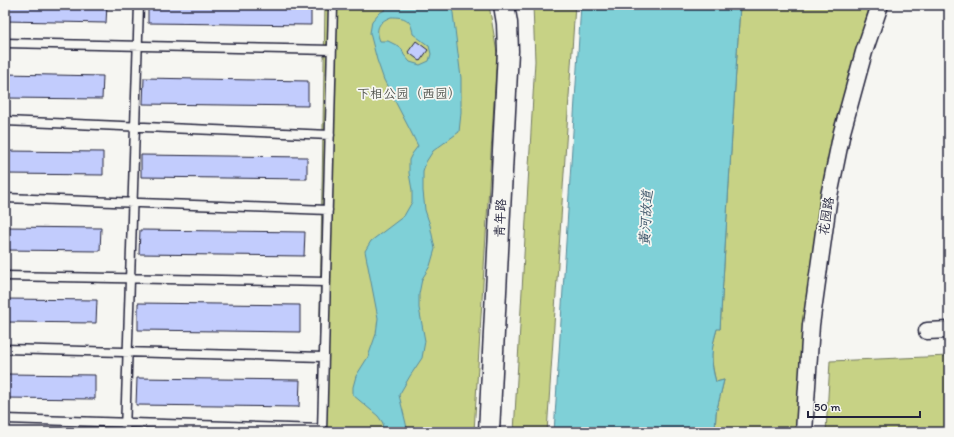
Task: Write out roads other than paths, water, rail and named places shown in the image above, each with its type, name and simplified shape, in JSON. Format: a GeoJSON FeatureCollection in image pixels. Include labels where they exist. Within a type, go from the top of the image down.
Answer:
{"type":"FeatureCollection","features":[{"type":"Feature","properties":{"kind":"street","name":"青年路"},"geometry":{"type":"LineString","coordinates":[[489,432],[508,51],[507,22],[504,5]]}},
{"type":"Feature","properties":{"kind":"street","name":"青年路"},"geometry":{"type":"LineString","coordinates":[[498,432],[518,55],[515,5]]}},
{"type":"Feature","properties":{"kind":"street","name":"花园路"},"geometry":{"type":"LineString","coordinates":[[804,432],[811,325],[829,196],[842,132],[864,52],[880,5]]}},
{"type":"Feature","properties":{"kind":"street"},"geometry":{"type":"LineString","coordinates":[[927,331],[949,330]]}},
{"type":"Feature","properties":{"kind":"lane"},"geometry":{"type":"LineString","coordinates":[[125,432],[139,5]]}},
{"type":"Feature","properties":{"kind":"lane"},"geometry":{"type":"LineString","coordinates":[[5,419],[322,430],[333,5]]}},
{"type":"Feature","properties":{"kind":"lane"},"geometry":{"type":"LineString","coordinates":[[5,43],[332,50]]}},
{"type":"Feature","properties":{"kind":"lane"},"geometry":{"type":"LineString","coordinates":[[5,121],[330,135]]}},
{"type":"Feature","properties":{"kind":"lane"},"geometry":{"type":"LineString","coordinates":[[5,198],[328,210]]}},
{"type":"Feature","properties":{"kind":"lane"},"geometry":{"type":"LineString","coordinates":[[5,276],[326,282]]}},
{"type":"Feature","properties":{"kind":"lane"},"geometry":{"type":"LineString","coordinates":[[5,349],[324,357]]}},
{"type":"Feature","properties":{"kind":"water"},"geometry":{"type":"Polygon","coordinates":[[[386,5],[452,5],[461,78],[461,113],[459,132],[433,151],[426,162],[423,171],[425,210],[435,249],[430,266],[422,279],[419,294],[419,308],[425,341],[422,358],[399,395],[408,432],[381,432],[383,423],[378,416],[353,395],[353,387],[356,376],[368,357],[376,334],[378,318],[365,251],[371,241],[404,216],[412,202],[409,160],[418,146],[384,80],[370,33],[372,21],[379,13],[385,10],[386,5]],[[391,17],[380,24],[378,33],[380,41],[388,41],[402,49],[404,55],[410,62],[420,65],[429,61],[431,54],[429,46],[413,34],[409,22],[404,18],[391,17]]]}},
{"type":"Feature","properties":{"kind":"water","name":"黄河故道"},"geometry":{"type":"Polygon","coordinates":[[[581,5],[740,5],[720,329],[717,329],[713,343],[712,355],[716,382],[724,380],[716,413],[715,432],[554,432],[581,5]]]}},
{"type":"Feature","properties":{"kind":"park label","name":"下相公园（西园）"},"geometry":{"type":"Point","coordinates":[409,93]}}]}
